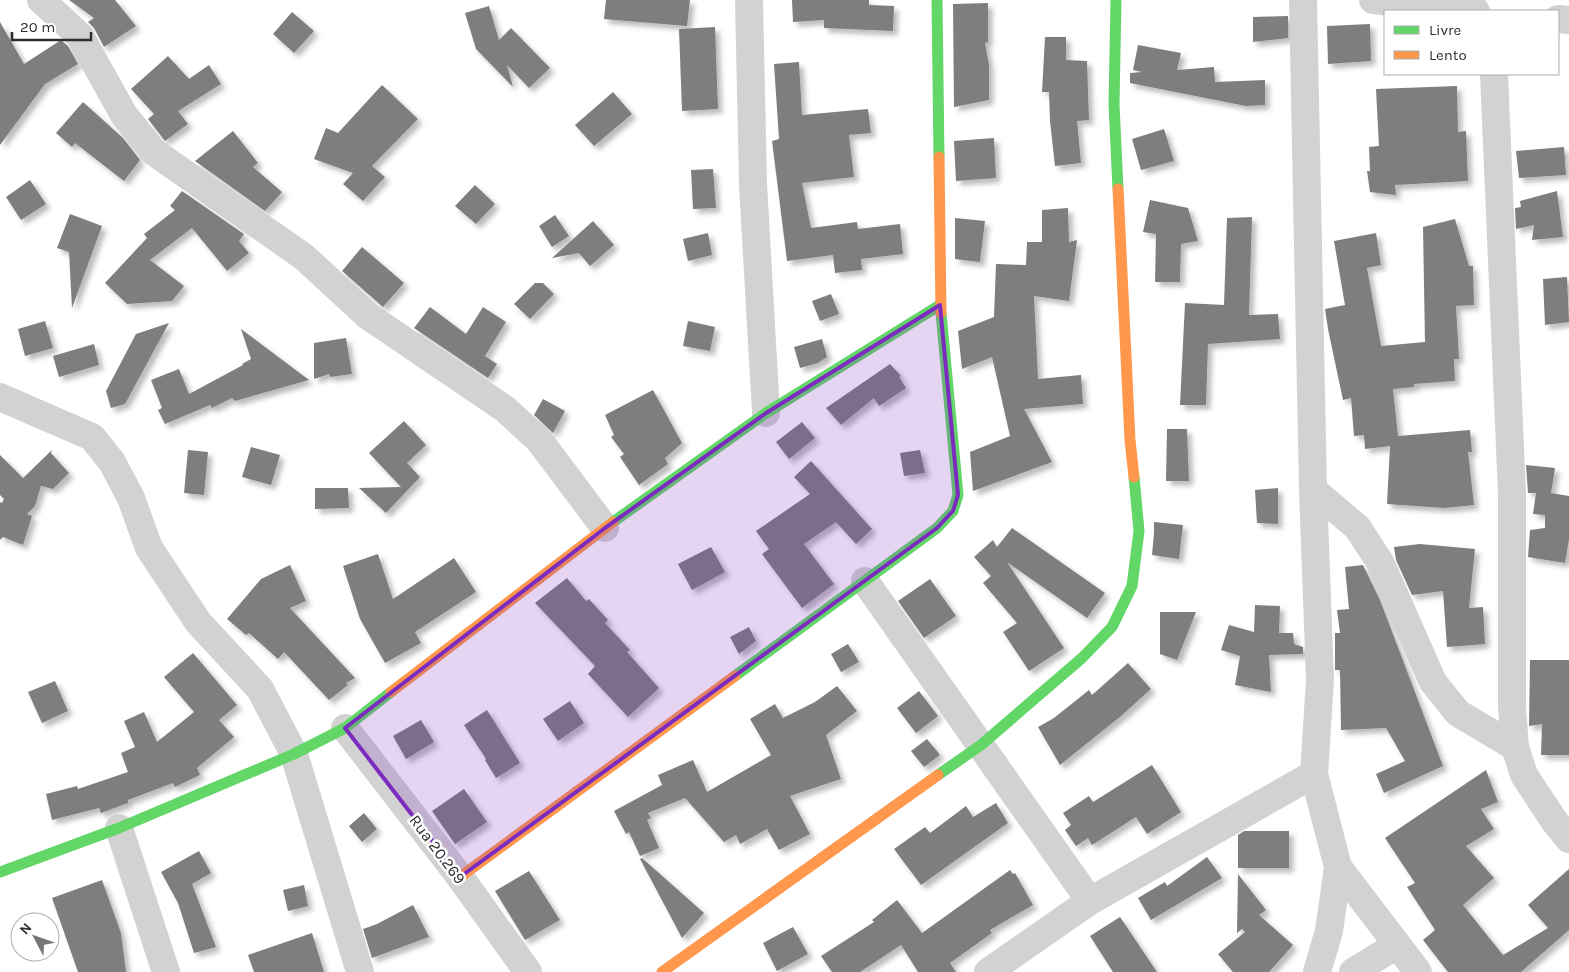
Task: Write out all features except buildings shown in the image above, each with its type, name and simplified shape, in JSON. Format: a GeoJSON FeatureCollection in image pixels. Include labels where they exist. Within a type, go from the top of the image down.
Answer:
{"type":"FeatureCollection","features":[{"type":"Feature","properties":{"kind":"street"},"geometry":{"type":"LineString","coordinates":[[41,0],[80,36],[124,115],[154,152],[304,257],[368,316],[505,409],[539,440],[605,528]]}},
{"type":"Feature","properties":{"kind":"street"},"geometry":{"type":"LineString","coordinates":[[749,0],[753,184],[766,413]]}},
{"type":"Feature","properties":{"kind":"street"},"geometry":{"type":"LineString","coordinates":[[460,877],[937,528],[953,511],[958,496],[940,305],[938,0]]}},
{"type":"Feature","properties":{"kind":"street"},"geometry":{"type":"LineString","coordinates":[[662,972],[981,745],[1082,658],[1112,627],[1132,586],[1139,530],[1130,440],[1114,104],[1116,0]]}},
{"type":"Feature","properties":{"kind":"street"},"geometry":{"type":"LineString","coordinates":[[1303,0],[1313,490],[1320,680],[1314,774],[1338,867],[1329,931],[1317,972]]}},
{"type":"Feature","properties":{"kind":"street"},"geometry":{"type":"LineString","coordinates":[[1373,0],[1467,10]]}},
{"type":"Feature","properties":{"kind":"street"},"geometry":{"type":"LineString","coordinates":[[1494,75],[1512,494],[1512,707],[1515,747],[1524,775],[1555,822],[1569,839]]}},
{"type":"Feature","properties":{"kind":"street"},"geometry":{"type":"LineString","coordinates":[[0,872],[119,828],[294,754],[345,728],[605,528],[766,413],[940,305]]}},
{"type":"Feature","properties":{"kind":"street"},"geometry":{"type":"LineString","coordinates":[[0,397],[92,437],[112,462],[131,498],[149,548],[198,622],[260,689],[294,754],[360,972]]}},
{"type":"Feature","properties":{"kind":"street"},"geometry":{"type":"LineString","coordinates":[[1313,490],[1357,528],[1380,562],[1433,682],[1458,713],[1515,747]]}},
{"type":"Feature","properties":{"kind":"street"},"geometry":{"type":"LineString","coordinates":[[864,581],[1090,902]]}},
{"type":"Feature","properties":{"kind":"street","name":"Rua 20.269"},"geometry":{"type":"LineString","coordinates":[[345,728],[460,877],[528,972]]}},
{"type":"Feature","properties":{"kind":"street"},"geometry":{"type":"LineString","coordinates":[[988,972],[1090,902],[1314,774]]}},
{"type":"Feature","properties":{"kind":"street"},"geometry":{"type":"LineString","coordinates":[[119,828],[166,972]]}},
{"type":"Feature","properties":{"kind":"street"},"geometry":{"type":"LineString","coordinates":[[1338,867],[1418,972]]}},
{"type":"Feature","properties":{"kind":"street"},"geometry":{"type":"LineString","coordinates":[[1353,972],[1397,945]]}},
{"type":"Feature","properties":{"kind":"highlighted area"},"geometry":{"type":"Polygon","coordinates":[[[940,305],[958,495],[953,511],[937,528],[460,877],[345,728],[605,528],[766,413],[940,305]]]}},
{"type":"Feature","properties":{"kind":"traffic: fast"},"geometry":{"type":"LineString","coordinates":[[937,0],[939,157]]}},
{"type":"Feature","properties":{"kind":"traffic: fast"},"geometry":{"type":"LineString","coordinates":[[1116,0],[1114,104],[1118,189]]}},
{"type":"Feature","properties":{"kind":"traffic: fast"},"geometry":{"type":"LineString","coordinates":[[613,522],[766,413],[940,305]]}},
{"type":"Feature","properties":{"kind":"traffic: fast"},"geometry":{"type":"LineString","coordinates":[[735,676],[937,528],[953,511],[958,495],[941,313]]}},
{"type":"Feature","properties":{"kind":"traffic: fast"},"geometry":{"type":"LineString","coordinates":[[938,775],[981,745],[1082,658],[1112,627],[1132,586],[1139,531],[1134,477]]}},
{"type":"Feature","properties":{"kind":"traffic: fast"},"geometry":{"type":"LineString","coordinates":[[0,872],[119,828],[294,754],[345,728],[391,692]]}},
{"type":"Feature","properties":{"kind":"traffic: slow"},"geometry":{"type":"LineString","coordinates":[[939,157],[941,313]]}},
{"type":"Feature","properties":{"kind":"traffic: slow"},"geometry":{"type":"LineString","coordinates":[[1118,189],[1130,440],[1134,477]]}},
{"type":"Feature","properties":{"kind":"traffic: slow"},"geometry":{"type":"LineString","coordinates":[[391,692],[613,522]]}},
{"type":"Feature","properties":{"kind":"traffic: slow"},"geometry":{"type":"LineString","coordinates":[[460,877],[735,676]]}},
{"type":"Feature","properties":{"kind":"traffic: slow"},"geometry":{"type":"LineString","coordinates":[[662,972],[938,775]]}}]}
